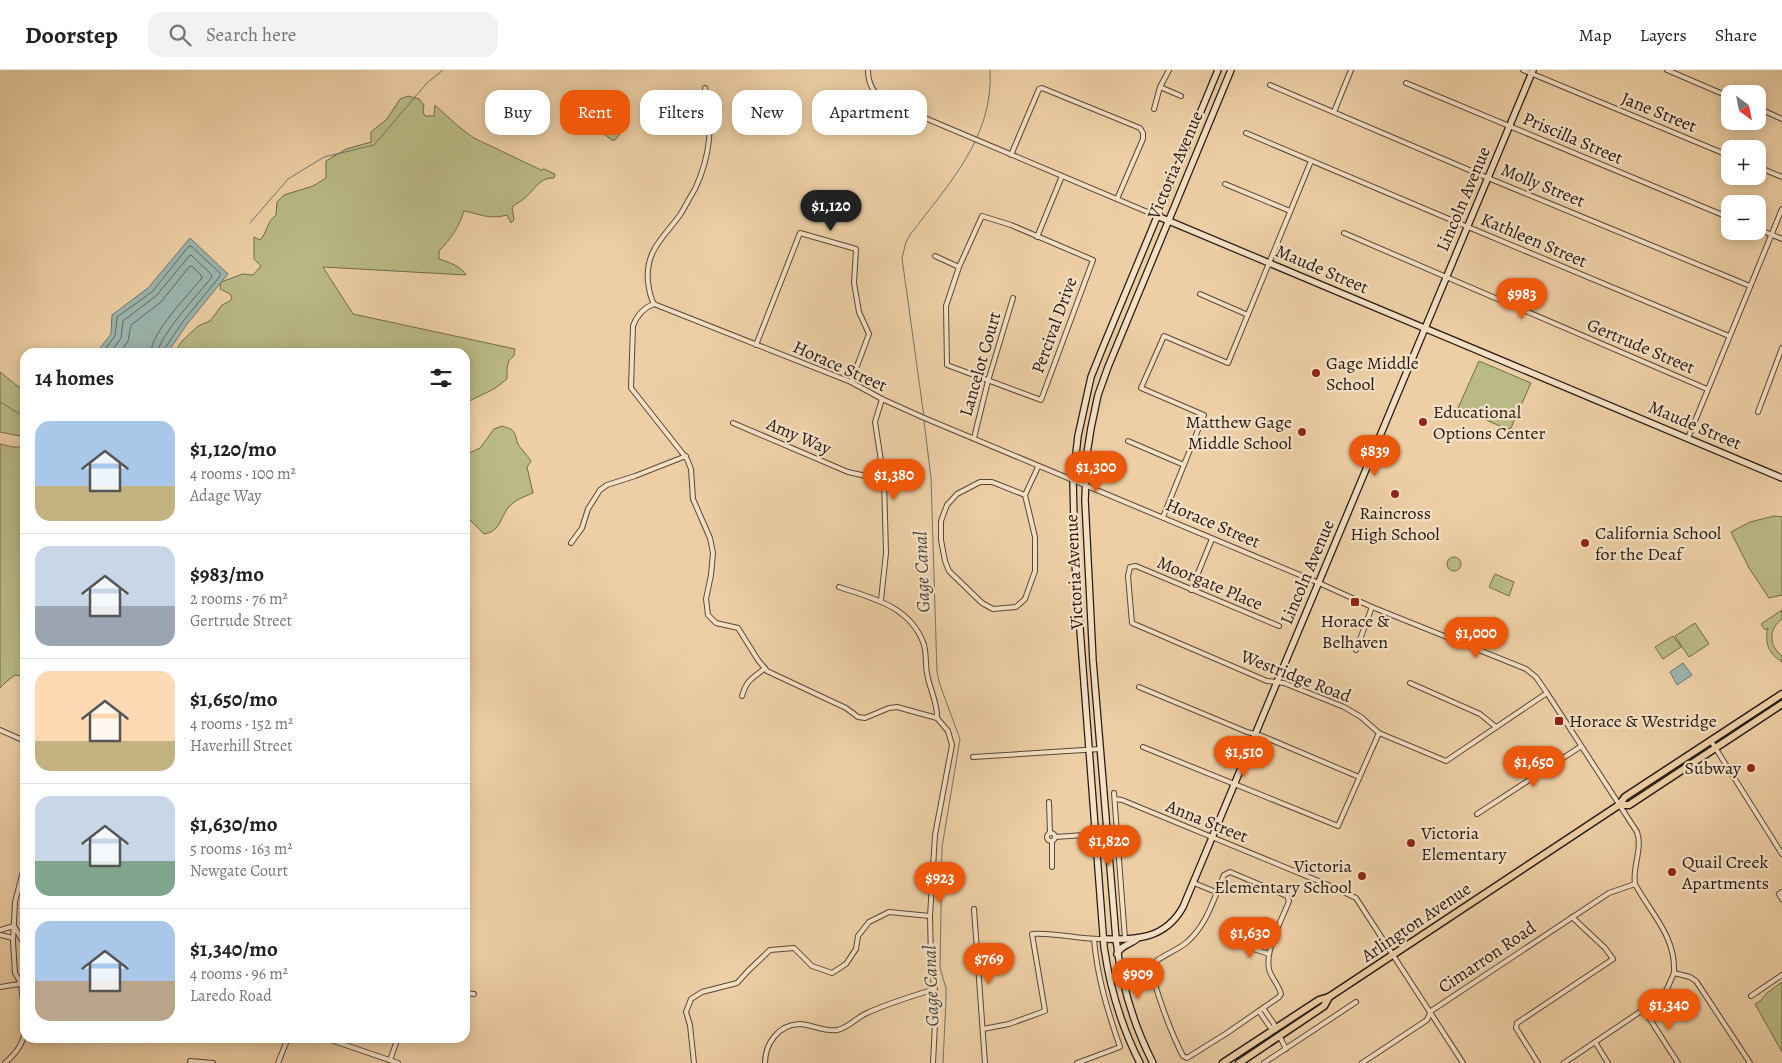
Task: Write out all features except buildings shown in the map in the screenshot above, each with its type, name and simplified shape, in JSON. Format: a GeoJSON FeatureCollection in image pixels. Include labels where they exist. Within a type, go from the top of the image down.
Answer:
{"type":"FeatureCollection","features":[{"type":"Feature","properties":{"kind":"main road","name":"Victoria Avenue"},"geometry":{"type":"LineString","coordinates":[[1140,1063],[1117,1009],[1107,964],[1104,939],[1075,563],[1073,480],[1078,436],[1091,377],[1218,70]]}},
{"type":"Feature","properties":{"kind":"main road","name":"Victoria Avenue"},"geometry":{"type":"LineString","coordinates":[[1153,1063],[1131,1012],[1116,940],[1100,749],[1087,556],[1085,485],[1088,444],[1098,394],[1108,367],[1231,70]]}},
{"type":"Feature","properties":{"kind":"main road","name":"Lincoln Avenue"},"geometry":{"type":"LineString","coordinates":[[1104,939],[1138,938],[1157,933],[1174,920],[1183,907],[1533,72]]}},
{"type":"Feature","properties":{"kind":"main road","name":"Maude Street"},"geometry":{"type":"LineString","coordinates":[[1158,216],[1782,478]]}},
{"type":"Feature","properties":{"kind":"main road","name":"Arlington Avenue"},"geometry":{"type":"LineString","coordinates":[[1223,1063],[1319,1000],[1329,997],[1619,805],[1624,797],[1782,694]]}},
{"type":"Feature","properties":{"kind":"main road","name":"Arlington Avenue"},"geometry":{"type":"LineString","coordinates":[[1619,805],[1629,805],[1782,704]]}},
{"type":"Feature","properties":{"kind":"main road"},"geometry":{"type":"LineString","coordinates":[[1118,954],[1122,947],[1134,942],[1138,938]]}},
{"type":"Feature","properties":{"kind":"main road","name":"Arlington Avenue"},"geometry":{"type":"LineString","coordinates":[[1240,1063],[1324,1006],[1329,997]]}},
{"type":"Feature","properties":{"kind":"street","name":"Maude Street"},"geometry":{"type":"LineString","coordinates":[[868,70],[868,80],[879,98],[1158,216]]}},
{"type":"Feature","properties":{"kind":"street"},"geometry":{"type":"LineString","coordinates":[[1154,109],[1160,87],[1169,70]]}},
{"type":"Feature","properties":{"kind":"street"},"geometry":{"type":"LineString","coordinates":[[1334,112],[1351,70]]}},
{"type":"Feature","properties":{"kind":"street","name":"Jane Street"},"geometry":{"type":"LineString","coordinates":[[1523,70],[1533,72],[1721,152]]}},
{"type":"Feature","properties":{"kind":"street"},"geometry":{"type":"LineString","coordinates":[[1667,70],[1721,93]]}},
{"type":"Feature","properties":{"kind":"street","name":"Priscilla Street"},"geometry":{"type":"LineString","coordinates":[[1406,84],[1721,214]]}},
{"type":"Feature","properties":{"kind":"street","name":"Molly Street"},"geometry":{"type":"LineString","coordinates":[[1270,85],[1488,178],[1750,286]]}},
{"type":"Feature","properties":{"kind":"street"},"geometry":{"type":"LineString","coordinates":[[1160,87],[1181,96]]}},
{"type":"Feature","properties":{"kind":"street"},"geometry":{"type":"LineString","coordinates":[[705,88],[710,116],[710,139],[705,162],[696,187],[681,214],[653,250],[649,260],[648,280],[650,297],[654,304],[647,306],[637,316],[633,326],[631,388],[686,456],[691,469],[693,499],[710,538],[714,553],[705,604],[708,615],[716,623],[738,628],[765,668],[846,708],[858,717],[870,717],[889,708],[897,707],[937,718],[948,731],[952,745],[935,835],[930,916],[931,960],[935,988],[933,1063]]}},
{"type":"Feature","properties":{"kind":"street"},"geometry":{"type":"LineString","coordinates":[[1011,155],[1039,89],[1042,88],[1140,128],[1144,133],[1143,139],[1117,199]]}},
{"type":"Feature","properties":{"kind":"street"},"geometry":{"type":"LineString","coordinates":[[1766,112],[1782,119]]}},
{"type":"Feature","properties":{"kind":"street","name":"Kathleen Street"},"geometry":{"type":"LineString","coordinates":[[1246,133],[1729,336]]}},
{"type":"Feature","properties":{"kind":"street"},"geometry":{"type":"LineString","coordinates":[[1163,517],[1204,415],[1141,388],[1164,336],[1228,363],[1311,161]]}},
{"type":"Feature","properties":{"kind":"street"},"geometry":{"type":"LineString","coordinates":[[1766,170],[1782,177]]}},
{"type":"Feature","properties":{"kind":"street"},"geometry":{"type":"LineString","coordinates":[[988,381],[947,365],[946,306],[959,267],[982,216],[1011,225],[1037,237],[1062,176]]}},
{"type":"Feature","properties":{"kind":"street"},"geometry":{"type":"LineString","coordinates":[[1225,184],[1290,211]]}},
{"type":"Feature","properties":{"kind":"street"},"geometry":{"type":"LineString","coordinates":[[1688,438],[1782,209]]}},
{"type":"Feature","properties":{"kind":"street"},"geometry":{"type":"LineString","coordinates":[[756,345],[800,233],[856,250],[854,282],[859,312],[869,334],[850,382]]}},
{"type":"Feature","properties":{"kind":"street","name":"Gertrude Street"},"geometry":{"type":"LineString","coordinates":[[1344,233],[1707,389]]}},
{"type":"Feature","properties":{"kind":"street"},"geometry":{"type":"LineString","coordinates":[[1766,233],[1782,239]]}},
{"type":"Feature","properties":{"kind":"street","name":"Percival Drive"},"geometry":{"type":"LineString","coordinates":[[988,381],[1041,400],[1093,260],[1037,237]]}},
{"type":"Feature","properties":{"kind":"street"},"geometry":{"type":"LineString","coordinates":[[935,256],[959,267]]}},
{"type":"Feature","properties":{"kind":"street"},"geometry":{"type":"LineString","coordinates":[[1200,294],[1248,315]]}},
{"type":"Feature","properties":{"kind":"street"},"geometry":{"type":"LineString","coordinates":[[647,306],[645,303],[650,297]]}},
{"type":"Feature","properties":{"kind":"street","name":"Lancelot Court"},"geometry":{"type":"LineString","coordinates":[[974,438],[988,381],[1013,298]]}},
{"type":"Feature","properties":{"kind":"street","name":"Horace Street"},"geometry":{"type":"LineString","coordinates":[[654,304],[850,382],[924,418],[1038,467],[1163,517],[1372,607],[1526,669],[1536,677],[1547,693],[1580,747],[1637,832],[1640,841],[1633,874],[1635,884]]}},
{"type":"Feature","properties":{"kind":"street"},"geometry":{"type":"LineString","coordinates":[[1758,412],[1782,348]]}},
{"type":"Feature","properties":{"kind":"street"},"geometry":{"type":"LineString","coordinates":[[881,600],[886,553],[884,480],[875,422],[882,399]]}},
{"type":"Feature","properties":{"kind":"street","name":"Amy Way"},"geometry":{"type":"LineString","coordinates":[[733,423],[848,472],[884,480]]}},
{"type":"Feature","properties":{"kind":"street"},"geometry":{"type":"LineString","coordinates":[[1128,441],[1184,465]]}},
{"type":"Feature","properties":{"kind":"street"},"geometry":{"type":"LineString","coordinates":[[571,543],[582,528],[588,509],[600,490],[607,485],[686,456]]}},
{"type":"Feature","properties":{"kind":"street"},"geometry":{"type":"LineString","coordinates":[[1025,495],[992,482],[980,482],[957,494],[947,505],[941,521],[941,540],[949,571],[982,603],[994,609],[1016,607],[1025,599],[1035,571],[1035,537],[1025,495],[1038,467]]}},
{"type":"Feature","properties":{"kind":"street"},"geometry":{"type":"LineString","coordinates":[[1191,590],[1212,539]]}},
{"type":"Feature","properties":{"kind":"street","name":"Moorgate Place"},"geometry":{"type":"LineString","coordinates":[[1132,622],[1128,576],[1130,567],[1136,566],[1279,626]]}},
{"type":"Feature","properties":{"kind":"street"},"geometry":{"type":"LineString","coordinates":[[839,587],[881,600],[902,613],[915,627],[924,643],[927,674],[937,711],[937,718]]}},
{"type":"Feature","properties":{"kind":"street"},"geometry":{"type":"LineString","coordinates":[[1356,650],[1372,607]]}},
{"type":"Feature","properties":{"kind":"street","name":"Westridge Road"},"geometry":{"type":"LineString","coordinates":[[1132,622],[1267,682],[1284,683],[1344,707],[1361,717],[1379,733],[1446,761],[1547,693]]}},
{"type":"Feature","properties":{"kind":"street"},"geometry":{"type":"LineString","coordinates":[[742,696],[746,685],[765,668]]}},
{"type":"Feature","properties":{"kind":"street"},"geometry":{"type":"LineString","coordinates":[[1410,683],[1480,714],[1496,727]]}},
{"type":"Feature","properties":{"kind":"street"},"geometry":{"type":"LineString","coordinates":[[1139,687],[1359,777]]}},
{"type":"Feature","properties":{"kind":"street"},"geometry":{"type":"LineString","coordinates":[[0,730],[20,738]]}},
{"type":"Feature","properties":{"kind":"street"},"geometry":{"type":"LineString","coordinates":[[1143,747],[1338,826],[1379,733]]}},
{"type":"Feature","properties":{"kind":"street"},"geometry":{"type":"LineString","coordinates":[[1711,741],[1782,854]]}},
{"type":"Feature","properties":{"kind":"street"},"geometry":{"type":"LineString","coordinates":[[1477,814],[1580,747]]}},
{"type":"Feature","properties":{"kind":"street"},"geometry":{"type":"LineString","coordinates":[[973,757],[1100,749]]}},
{"type":"Feature","properties":{"kind":"street"},"geometry":{"type":"LineString","coordinates":[[1114,793],[1125,939]]}},
{"type":"Feature","properties":{"kind":"street","name":"Anna Street"},"geometry":{"type":"LineString","coordinates":[[1115,799],[1122,800],[1356,898],[1464,1063]]}},
{"type":"Feature","properties":{"kind":"street"},"geometry":{"type":"LineString","coordinates":[[1049,802],[1050,833],[1047,838],[1052,842]]}},
{"type":"Feature","properties":{"kind":"street"},"geometry":{"type":"LineString","coordinates":[[1055,837],[1084,834],[1095,825]]}},
{"type":"Feature","properties":{"kind":"street"},"geometry":{"type":"LineString","coordinates":[[1050,833],[1054,834],[1055,837]]}},
{"type":"Feature","properties":{"kind":"street"},"geometry":{"type":"LineString","coordinates":[[1084,834],[1097,843]]}},
{"type":"Feature","properties":{"kind":"street"},"geometry":{"type":"LineString","coordinates":[[1052,867],[1052,842],[1055,837]]}},
{"type":"Feature","properties":{"kind":"street"},"geometry":{"type":"LineString","coordinates":[[1230,872],[1287,896],[1289,901],[1269,954],[1269,969],[1281,994],[1259,1011],[1187,1058],[1183,1056],[1161,1008],[1150,968],[1152,964],[1178,950],[1198,930],[1205,919],[1216,892],[1224,875],[1230,872]]}},
{"type":"Feature","properties":{"kind":"street"},"geometry":{"type":"LineString","coordinates":[[20,883],[15,902],[13,938],[15,973],[20,979]]}},
{"type":"Feature","properties":{"kind":"street"},"geometry":{"type":"LineString","coordinates":[[1194,883],[1216,892]]}},
{"type":"Feature","properties":{"kind":"street"},"geometry":{"type":"LineString","coordinates":[[1564,1063],[1644,1010],[1667,989],[1674,973],[1674,956],[1670,941],[1635,884]]}},
{"type":"Feature","properties":{"kind":"street","name":"Cimarron Road"},"geometry":{"type":"LineString","coordinates":[[1362,1063],[1427,1020],[1431,1011],[1609,893],[1635,884]]}},
{"type":"Feature","properties":{"kind":"street"},"geometry":{"type":"LineString","coordinates":[[1780,893],[1782,899]]}},
{"type":"Feature","properties":{"kind":"street"},"geometry":{"type":"LineString","coordinates":[[974,909],[985,1063]]}},
{"type":"Feature","properties":{"kind":"street"},"geometry":{"type":"LineString","coordinates":[[694,1063],[690,1025],[686,1012],[691,1000],[707,990],[738,983],[748,970],[770,950],[794,948],[812,966],[832,973],[846,964],[856,949],[858,936],[869,922],[889,912],[930,916]]}},
{"type":"Feature","properties":{"kind":"street"},"geometry":{"type":"LineString","coordinates":[[1538,1063],[1516,1028],[1517,1023],[1613,959],[1605,948],[1572,918]]}},
{"type":"Feature","properties":{"kind":"street"},"geometry":{"type":"LineString","coordinates":[[0,930],[14,926]]}},
{"type":"Feature","properties":{"kind":"street"},"geometry":{"type":"LineString","coordinates":[[14,926],[20,938]]}},
{"type":"Feature","properties":{"kind":"street","name":"Lincoln Avenue"},"geometry":{"type":"LineString","coordinates":[[983,1029],[1009,1024],[1045,1011],[1032,934],[1052,934],[1079,939],[1104,939]]}},
{"type":"Feature","properties":{"kind":"street"},"geometry":{"type":"LineString","coordinates":[[0,935],[13,938]]}},
{"type":"Feature","properties":{"kind":"street"},"geometry":{"type":"LineString","coordinates":[[1077,1063],[1120,1047],[1100,981],[1094,940]]}},
{"type":"Feature","properties":{"kind":"street"},"geometry":{"type":"LineString","coordinates":[[1238,944],[1269,954]]}},
{"type":"Feature","properties":{"kind":"street"},"geometry":{"type":"LineString","coordinates":[[1674,973],[1690,977],[1696,981],[1750,1063]]}},
{"type":"Feature","properties":{"kind":"street"},"geometry":{"type":"LineString","coordinates":[[1751,996],[1782,975]]}},
{"type":"Feature","properties":{"kind":"street"},"geometry":{"type":"LineString","coordinates":[[0,987],[20,984]]}},
{"type":"Feature","properties":{"kind":"street"},"geometry":{"type":"LineString","coordinates":[[765,1063],[765,1053],[768,1044],[778,1033],[790,1026],[800,1024],[820,1029],[836,1030],[883,1006],[935,988]]}},
{"type":"Feature","properties":{"kind":"street"},"geometry":{"type":"LineString","coordinates":[[470,994],[474,994]]}},
{"type":"Feature","properties":{"kind":"street"},"geometry":{"type":"LineString","coordinates":[[1264,1063],[1356,1002]]}},
{"type":"Feature","properties":{"kind":"street"},"geometry":{"type":"LineString","coordinates":[[1263,1008],[1274,1024],[1275,1030],[1286,1049]]}},
{"type":"Feature","properties":{"kind":"street"},"geometry":{"type":"LineString","coordinates":[[1644,1010],[1678,1063]]}},
{"type":"Feature","properties":{"kind":"street"},"geometry":{"type":"LineString","coordinates":[[1259,1011],[1270,1027],[1275,1030]]}},
{"type":"Feature","properties":{"kind":"street"},"geometry":{"type":"LineString","coordinates":[[1595,1042],[1608,1063]]}},
{"type":"Feature","properties":{"kind":"street"},"geometry":{"type":"LineString","coordinates":[[5,1063],[17,1052],[22,1043]]}},
{"type":"Feature","properties":{"kind":"street"},"geometry":{"type":"LineString","coordinates":[[278,1063],[286,1043]]}},
{"type":"Feature","properties":{"kind":"street"},"geometry":{"type":"LineString","coordinates":[[340,1043],[398,1063]]}},
{"type":"Feature","properties":{"kind":"street"},"geometry":{"type":"LineString","coordinates":[[390,1060],[396,1043]]}},
{"type":"Feature","properties":{"kind":"street"},"geometry":{"type":"LineString","coordinates":[[190,1061],[213,1063]]}},
{"type":"Feature","properties":{"kind":"green space"},"geometry":{"type":"Polygon","coordinates":[[[408,96],[419,99],[424,105],[423,112],[425,116],[434,116],[435,105],[474,138],[541,170],[544,169],[555,174],[554,178],[541,181],[512,207],[514,220],[511,223],[507,215],[490,217],[464,211],[454,232],[439,251],[439,259],[458,267],[466,275],[323,267],[353,314],[515,349],[514,356],[508,363],[507,379],[494,389],[470,401],[470,348],[178,348],[182,341],[198,326],[210,321],[222,305],[232,298],[230,294],[220,289],[221,282],[243,274],[253,275],[261,266],[254,259],[254,237],[260,240],[263,237],[270,222],[276,215],[277,202],[284,195],[313,186],[326,178],[326,161],[346,149],[371,142],[371,132],[387,119],[400,99],[408,96]]]}},
{"type":"Feature","properties":{"kind":"green space"},"geometry":{"type":"Polygon","coordinates":[[[605,135],[619,135],[615,140],[605,135]]]}},
{"type":"Feature","properties":{"kind":"green space"},"geometry":{"type":"Polygon","coordinates":[[[1479,361],[1531,383],[1511,428],[1507,429],[1458,408],[1479,361]]]}},
{"type":"Feature","properties":{"kind":"green space"},"geometry":{"type":"Polygon","coordinates":[[[0,372],[20,388],[20,436],[0,432],[0,372]]]}},
{"type":"Feature","properties":{"kind":"green space"},"geometry":{"type":"Polygon","coordinates":[[[502,426],[514,432],[518,444],[531,461],[527,467],[533,493],[513,503],[505,512],[497,528],[484,534],[470,520],[470,453],[480,448],[494,429],[502,426]]]}},
{"type":"Feature","properties":{"kind":"green space"},"geometry":{"type":"Polygon","coordinates":[[[0,444],[20,447],[20,676],[15,675],[0,688],[0,444]]]}},
{"type":"Feature","properties":{"kind":"green space"},"geometry":{"type":"Polygon","coordinates":[[[1774,516],[1782,517],[1782,595],[1769,598],[1749,568],[1731,532],[1750,522],[1774,516]]]}},
{"type":"Feature","properties":{"kind":"green space"},"geometry":{"type":"Polygon","coordinates":[[[1451,557],[1457,557],[1461,564],[1457,571],[1451,571],[1447,567],[1447,561],[1451,557]]]}},
{"type":"Feature","properties":{"kind":"green space"},"geometry":{"type":"Polygon","coordinates":[[[1495,574],[1514,582],[1509,596],[1489,587],[1495,574]]]}},
{"type":"Feature","properties":{"kind":"green space"},"geometry":{"type":"Polygon","coordinates":[[[1782,610],[1782,619],[1774,628],[1772,638],[1775,647],[1782,656],[1782,662],[1771,652],[1767,643],[1768,628],[1765,630],[1761,624],[1782,610]]]}},
{"type":"Feature","properties":{"kind":"green space"},"geometry":{"type":"Polygon","coordinates":[[[1695,623],[1709,644],[1689,657],[1675,636],[1695,623]]]}},
{"type":"Feature","properties":{"kind":"green space"},"geometry":{"type":"Polygon","coordinates":[[[1673,636],[1681,647],[1663,659],[1655,647],[1673,636]]]}},
{"type":"Feature","properties":{"kind":"green space"},"geometry":{"type":"Polygon","coordinates":[[[1782,982],[1782,1052],[1755,1004],[1782,982]]]}},
{"type":"Feature","properties":{"kind":"water"},"geometry":{"type":"Polygon","coordinates":[[[190,238],[228,274],[188,323],[171,348],[100,348],[111,334],[112,315],[148,288],[190,238]]]}},
{"type":"Feature","properties":{"kind":"water"},"geometry":{"type":"Polygon","coordinates":[[[1683,663],[1692,675],[1677,685],[1670,672],[1683,663]]]}},
{"type":"Feature","properties":{"kind":"waterway"},"geometry":{"type":"LineString","coordinates":[[250,223],[288,179],[324,157],[374,145],[427,83],[443,70]]}},
{"type":"Feature","properties":{"kind":"waterway","name":"Gage Canal"},"geometry":{"type":"LineString","coordinates":[[924,417],[902,258],[910,235],[953,178],[966,159],[976,139],[985,117],[989,95],[990,70]]}},
{"type":"Feature","properties":{"kind":"waterway"},"geometry":{"type":"LineString","coordinates":[[0,402],[20,414]]}},
{"type":"Feature","properties":{"kind":"waterway","name":"Gage Canal"},"geometry":{"type":"LineString","coordinates":[[924,421],[931,478],[937,672],[960,739],[942,847],[940,968],[946,988],[943,1063]]}},
{"type":"Feature","properties":{"kind":"place","name":"Gage Middle School"},"geometry":{"type":"Point","coordinates":[1316,373]}},
{"type":"Feature","properties":{"kind":"place","name":"Educational Options Center"},"geometry":{"type":"Point","coordinates":[1423,422]}},
{"type":"Feature","properties":{"kind":"place","name":"Matthew Gage Middle School"},"geometry":{"type":"Point","coordinates":[1302,432]}},
{"type":"Feature","properties":{"kind":"place","name":"Raincross High School"},"geometry":{"type":"Point","coordinates":[1395,494]}},
{"type":"Feature","properties":{"kind":"place","name":"California School for the Deaf"},"geometry":{"type":"Point","coordinates":[1585,543]}},
{"type":"Feature","properties":{"kind":"place","name":"Horace & Belhaven"},"geometry":{"type":"Point","coordinates":[1355,602]}},
{"type":"Feature","properties":{"kind":"place","name":"Horace & Westridge"},"geometry":{"type":"Point","coordinates":[1559,721]}},
{"type":"Feature","properties":{"kind":"place","name":"Subway"},"geometry":{"type":"Point","coordinates":[1751,768]}},
{"type":"Feature","properties":{"kind":"place","name":"Victoria Elementary"},"geometry":{"type":"Point","coordinates":[1411,843]}},
{"type":"Feature","properties":{"kind":"place","name":"Quail Creek Apartments"},"geometry":{"type":"Point","coordinates":[1672,872]}},
{"type":"Feature","properties":{"kind":"place","name":"Victoria Elementary School"},"geometry":{"type":"Point","coordinates":[1362,876]}}]}
